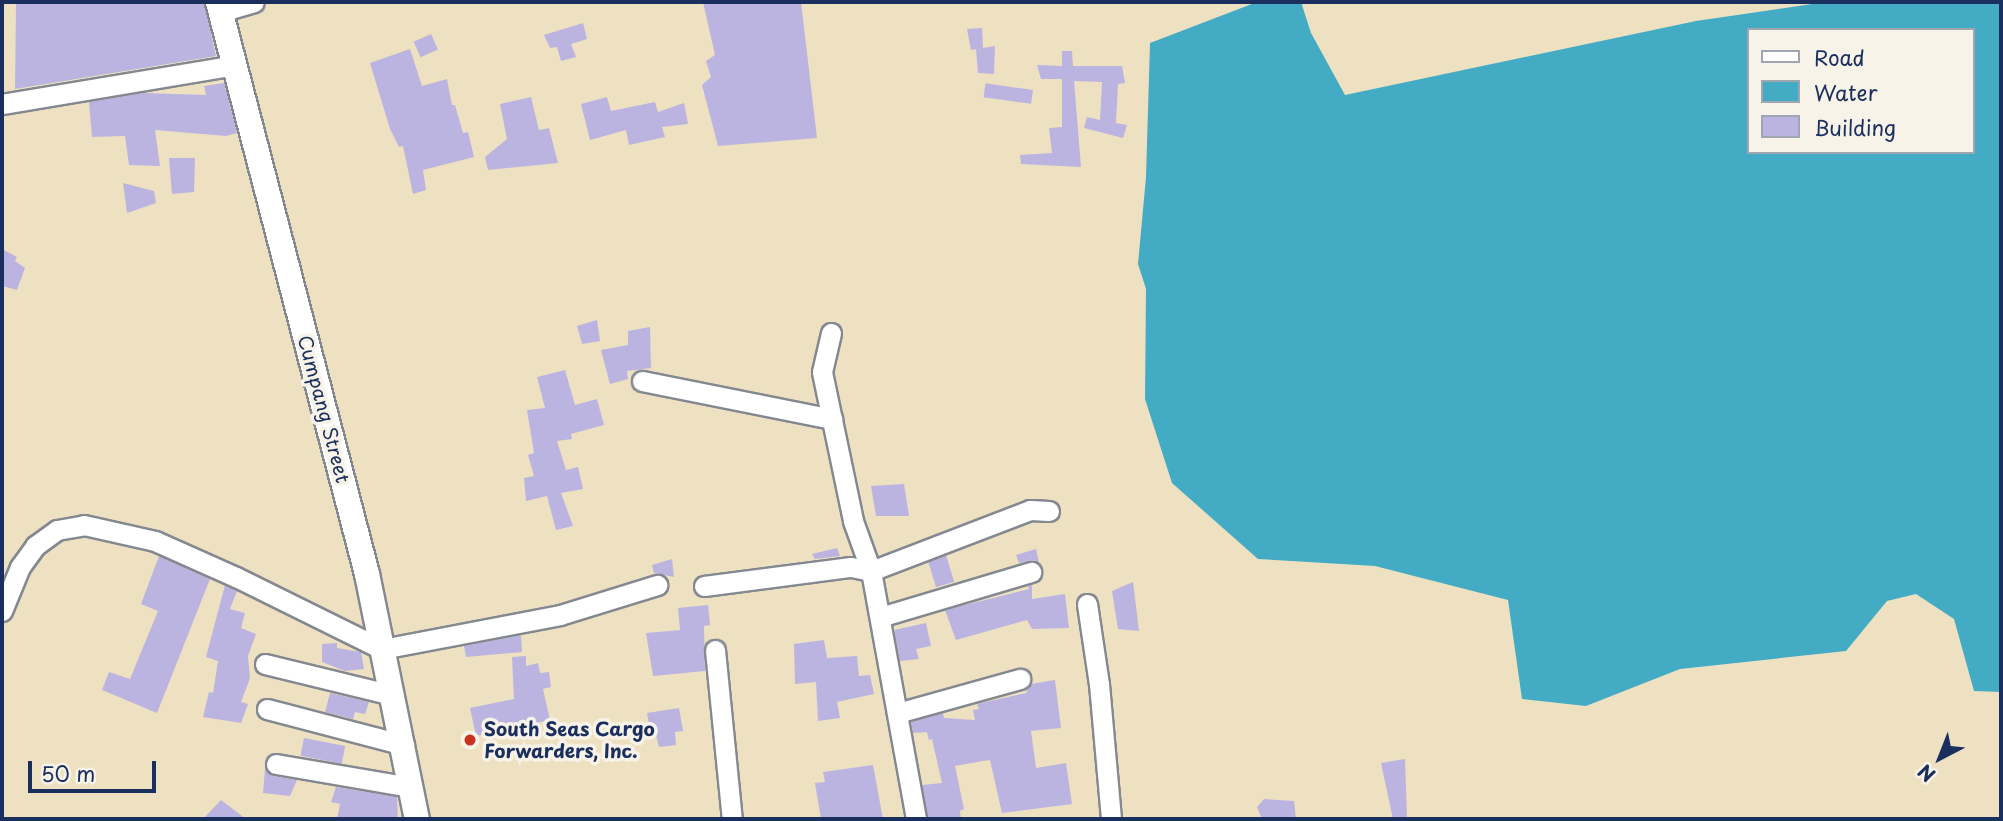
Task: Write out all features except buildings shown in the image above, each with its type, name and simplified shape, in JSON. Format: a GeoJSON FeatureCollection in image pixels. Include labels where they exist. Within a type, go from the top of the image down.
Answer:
{"type":"FeatureCollection","features":[{"type":"Feature","properties":{"kind":"street"},"geometry":{"type":"LineString","coordinates":[[219,7],[254,2]]}},
{"type":"Feature","properties":{"kind":"street","name":"Cumpang Street"},"geometry":{"type":"LineString","coordinates":[[219,7],[363,559],[404,745],[416,819]]}},
{"type":"Feature","properties":{"kind":"street"},"geometry":{"type":"LineString","coordinates":[[2,104],[236,65]]}},
{"type":"Feature","properties":{"kind":"street"},"geometry":{"type":"LineString","coordinates":[[831,333],[822,372],[853,521],[871,571],[916,819]]}},
{"type":"Feature","properties":{"kind":"street"},"geometry":{"type":"LineString","coordinates":[[642,381],[832,419]]}},
{"type":"Feature","properties":{"kind":"street"},"geometry":{"type":"LineString","coordinates":[[704,586],[851,567],[871,571],[1030,510],[1049,511]]}},
{"type":"Feature","properties":{"kind":"street"},"geometry":{"type":"LineString","coordinates":[[2,611],[20,567],[35,546],[57,530],[84,525],[155,541],[236,577],[382,649],[560,615],[656,584]]}},
{"type":"Feature","properties":{"kind":"street"},"geometry":{"type":"LineString","coordinates":[[880,617],[1031,572]]}},
{"type":"Feature","properties":{"kind":"street"},"geometry":{"type":"LineString","coordinates":[[1087,604],[1100,684],[1111,819]]}},
{"type":"Feature","properties":{"kind":"street"},"geometry":{"type":"LineString","coordinates":[[715,650],[732,819]]}},
{"type":"Feature","properties":{"kind":"street"},"geometry":{"type":"LineString","coordinates":[[265,664],[392,695]]}},
{"type":"Feature","properties":{"kind":"street"},"geometry":{"type":"LineString","coordinates":[[897,712],[1020,679]]}},
{"type":"Feature","properties":{"kind":"street"},"geometry":{"type":"LineString","coordinates":[[267,709],[404,745]]}},
{"type":"Feature","properties":{"kind":"street"},"geometry":{"type":"LineString","coordinates":[[276,764],[411,787]]}},
{"type":"Feature","properties":{"kind":"water"},"geometry":{"type":"Polygon","coordinates":[[[1257,2],[1301,2],[1311,33],[1345,95],[1696,21],[1826,2],[2001,2],[2001,692],[1974,691],[1954,619],[1916,594],[1887,601],[1846,651],[1680,669],[1586,706],[1522,699],[1508,600],[1375,566],[1258,559],[1172,483],[1145,399],[1146,289],[1138,264],[1146,177],[1150,43],[1257,2]]]}},
{"type":"Feature","properties":{"kind":"place","name":"South Seas Cargo Forwarders, Inc."},"geometry":{"type":"Point","coordinates":[470,740]}}]}
